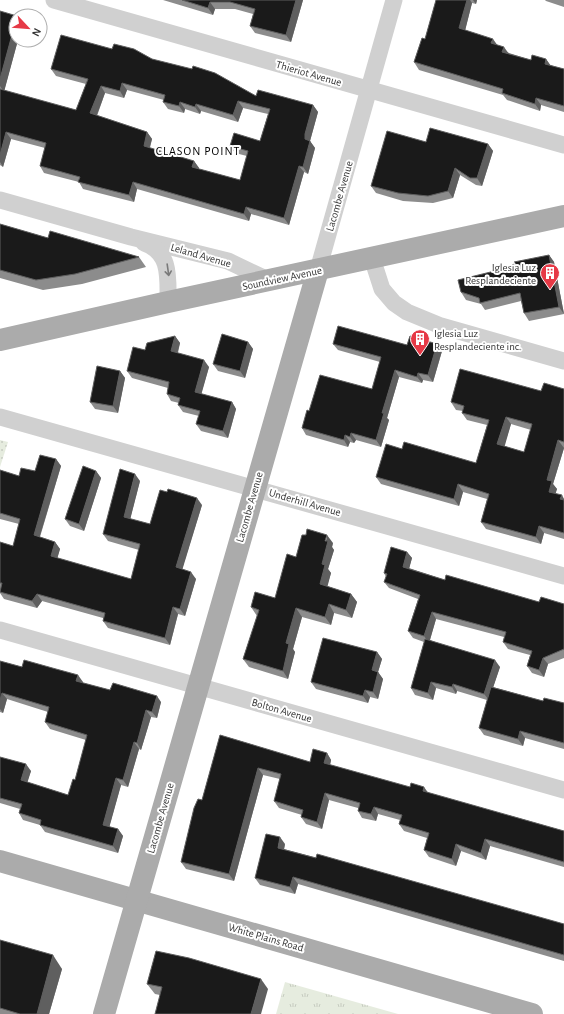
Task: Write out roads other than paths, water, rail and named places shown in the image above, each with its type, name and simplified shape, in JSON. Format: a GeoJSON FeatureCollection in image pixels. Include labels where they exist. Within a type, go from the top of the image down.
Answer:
{"type":"FeatureCollection","features":[{"type":"Feature","properties":{"kind":"main road","name":"Soundview Avenue"},"geometry":{"type":"LineString","coordinates":[[0,340],[564,216]]}},
{"type":"Feature","properties":{"kind":"main road","name":"Lacombe Avenue"},"geometry":{"type":"LineString","coordinates":[[104,1014],[318,270]]}},
{"type":"Feature","properties":{"kind":"main road","name":"White Plains Road"},"geometry":{"type":"LineString","coordinates":[[0,861],[532,1014]]}},
{"type":"Feature","properties":{"kind":"street","name":"Thieriot Avenue"},"geometry":{"type":"LineString","coordinates":[[54,0],[564,145]]}},
{"type":"Feature","properties":{"kind":"street","name":"Lacombe Avenue"},"geometry":{"type":"LineString","coordinates":[[318,270],[394,0]]}},
{"type":"Feature","properties":{"kind":"street","name":"Leland Avenue"},"geometry":{"type":"LineString","coordinates":[[0,200],[131,237],[228,261],[268,280]]}},
{"type":"Feature","properties":{"kind":"street","name":"Leland Avenue"},"geometry":{"type":"LineString","coordinates":[[131,237],[151,245],[166,261],[168,276],[168,302]]}},
{"type":"Feature","properties":{"kind":"street"},"geometry":{"type":"LineString","coordinates":[[372,258],[382,289],[394,303],[407,312],[441,326],[564,361]]}},
{"type":"Feature","properties":{"kind":"street","name":"Underhill Avenue"},"geometry":{"type":"LineString","coordinates":[[0,417],[564,576]]}},
{"type":"Feature","properties":{"kind":"street","name":"Bolton Avenue"},"geometry":{"type":"LineString","coordinates":[[0,630],[564,790]]}},
{"type":"Feature","properties":{"kind":"place","name":"Iglesia Luz Resplandeciente"},"geometry":{"type":"Point","coordinates":[550,290]}},
{"type":"Feature","properties":{"kind":"place","name":"Iglesia Luz Resplandeciente inc."},"geometry":{"type":"Point","coordinates":[420,356]}},
{"type":"Feature","properties":{"kind":"district","name":"CLASON POINT"},"geometry":{"type":"Point","coordinates":[198,151]}}]}
